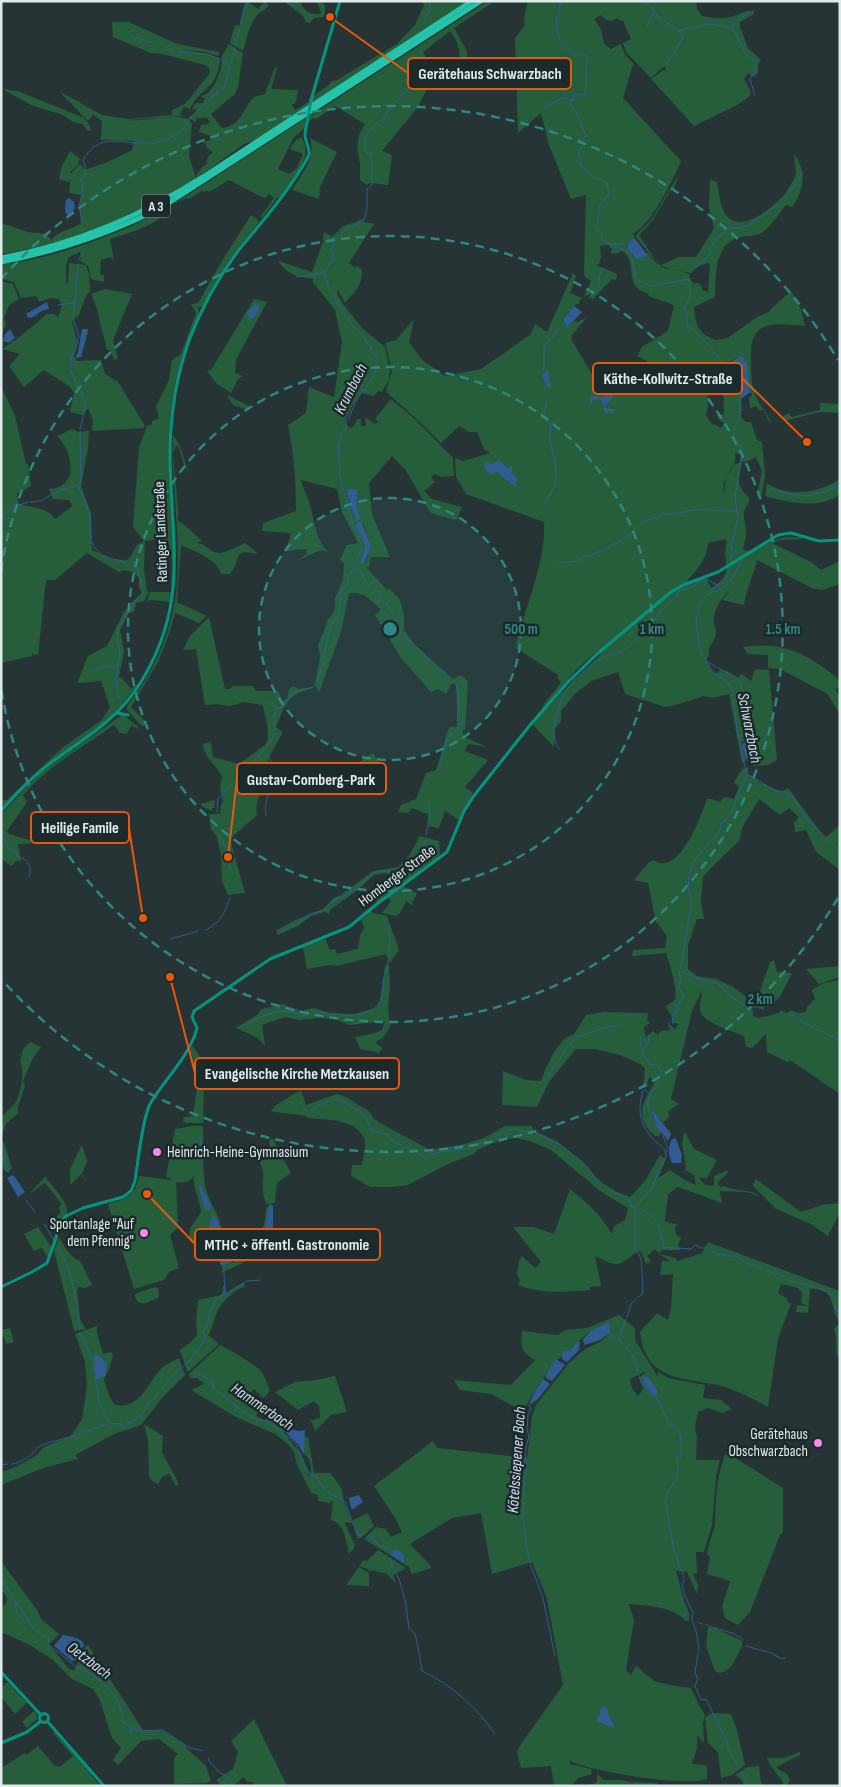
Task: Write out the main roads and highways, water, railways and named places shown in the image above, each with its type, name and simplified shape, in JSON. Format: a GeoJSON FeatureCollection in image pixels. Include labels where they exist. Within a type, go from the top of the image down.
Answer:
{"type":"FeatureCollection","features":[{"type":"Feature","properties":{"kind":"highway","name":"A 3"},"geometry":{"type":"LineString","coordinates":[[1,258],[84,236],[120,223],[162,203],[472,1]]}},
{"type":"Feature","properties":{"kind":"highway","name":"A 3"},"geometry":{"type":"LineString","coordinates":[[1,262],[49,252],[92,238],[122,227],[164,206],[481,1]]}},
{"type":"Feature","properties":{"kind":"main road","name":"Ratinger Landstraße"},"geometry":{"type":"LineString","coordinates":[[1,811],[36,775],[90,736],[116,713],[135,691],[152,664],[163,638],[172,606],[175,564],[170,441],[174,400],[183,361],[198,318],[211,292],[229,264],[289,188],[308,157],[309,147],[305,134],[311,100],[340,1]]}},
{"type":"Feature","properties":{"kind":"main road","name":"Homberger Straße"},"geometry":{"type":"LineString","coordinates":[[1,1286],[32,1272],[46,1263],[56,1238],[58,1226],[63,1219],[83,1208],[123,1197],[132,1188],[149,1108],[174,1072],[195,1036],[198,1028],[192,1016],[195,1010],[270,959],[349,927],[447,852],[464,811],[483,782],[530,725],[597,654],[677,588],[718,572],[775,536],[791,533],[819,541],[840,540]]}},
{"type":"Feature","properties":{"kind":"main road"},"geometry":{"type":"LineString","coordinates":[[116,713],[128,715]]}},
{"type":"Feature","properties":{"kind":"main road"},"geometry":{"type":"LineString","coordinates":[[1,1672],[41,1715],[41,1721]]}},
{"type":"Feature","properties":{"kind":"main road"},"geometry":{"type":"LineString","coordinates":[[41,1715],[48,1715],[47,1721]]}},
{"type":"Feature","properties":{"kind":"main road"},"geometry":{"type":"LineString","coordinates":[[1,1743],[28,1732],[41,1721],[47,1721]]}},
{"type":"Feature","properties":{"kind":"main road"},"geometry":{"type":"LineString","coordinates":[[47,1721],[104,1786]]}},
{"type":"Feature","properties":{"kind":"water"},"geometry":{"type":"Polygon","coordinates":[[[69,198],[74,202],[75,207],[71,215],[67,215],[65,210],[66,200],[69,198]]]}},
{"type":"Feature","properties":{"kind":"water"},"geometry":{"type":"Polygon","coordinates":[[[632,239],[636,240],[647,256],[636,259],[627,249],[629,241],[632,239]]]}},
{"type":"Feature","properties":{"kind":"water"},"geometry":{"type":"Polygon","coordinates":[[[47,302],[49,309],[28,318],[26,314],[47,302]]]}},
{"type":"Feature","properties":{"kind":"water"},"geometry":{"type":"Polygon","coordinates":[[[255,304],[260,306],[255,317],[249,320],[247,313],[255,304]]]}},
{"type":"Feature","properties":{"kind":"water"},"geometry":{"type":"Polygon","coordinates":[[[574,306],[582,312],[566,327],[563,320],[574,306]]]}},
{"type":"Feature","properties":{"kind":"water"},"geometry":{"type":"Polygon","coordinates":[[[10,329],[15,338],[9,343],[3,341],[5,334],[10,329]]]}},
{"type":"Feature","properties":{"kind":"water"},"geometry":{"type":"Polygon","coordinates":[[[82,329],[87,329],[88,331],[81,357],[77,358],[76,356],[82,329]]]}},
{"type":"Feature","properties":{"kind":"water"},"geometry":{"type":"Polygon","coordinates":[[[742,356],[748,366],[749,393],[741,399],[742,380],[729,363],[742,356]]]}},
{"type":"Feature","properties":{"kind":"water"},"geometry":{"type":"Polygon","coordinates":[[[548,371],[551,388],[547,387],[542,374],[548,371]]]}},
{"type":"Feature","properties":{"kind":"water"},"geometry":{"type":"Polygon","coordinates":[[[611,392],[613,395],[611,400],[604,405],[607,409],[615,409],[612,414],[610,411],[605,413],[602,401],[599,399],[593,400],[589,407],[591,396],[602,397],[611,392]]]}},
{"type":"Feature","properties":{"kind":"water"},"geometry":{"type":"Polygon","coordinates":[[[499,460],[507,468],[512,466],[512,473],[518,479],[515,482],[516,487],[499,474],[498,471],[491,474],[486,471],[485,462],[492,464],[499,460]]]}},
{"type":"Feature","properties":{"kind":"water"},"geometry":{"type":"Polygon","coordinates":[[[348,489],[357,489],[358,491],[357,508],[361,519],[356,521],[347,494],[348,489]]]}},
{"type":"Feature","properties":{"kind":"water"},"geometry":{"type":"Polygon","coordinates":[[[361,521],[371,546],[364,564],[360,563],[365,546],[356,525],[361,521]]]}},
{"type":"Feature","properties":{"kind":"water"},"geometry":{"type":"Polygon","coordinates":[[[745,740],[751,740],[750,759],[746,759],[742,746],[745,740]]]}},
{"type":"Feature","properties":{"kind":"water"},"geometry":{"type":"Polygon","coordinates":[[[651,1112],[654,1112],[671,1134],[668,1141],[659,1129],[651,1112]]]}},
{"type":"Feature","properties":{"kind":"water"},"geometry":{"type":"Polygon","coordinates":[[[674,1138],[682,1155],[681,1163],[672,1163],[670,1157],[669,1146],[674,1138]]]}},
{"type":"Feature","properties":{"kind":"water"},"geometry":{"type":"Polygon","coordinates":[[[12,1175],[25,1192],[18,1197],[7,1178],[12,1175]]]}},
{"type":"Feature","properties":{"kind":"water"},"geometry":{"type":"Polygon","coordinates":[[[199,1185],[202,1187],[211,1206],[210,1210],[205,1210],[199,1185]]]}},
{"type":"Feature","properties":{"kind":"water"},"geometry":{"type":"Polygon","coordinates":[[[269,1204],[273,1207],[273,1231],[265,1231],[269,1204]]]}},
{"type":"Feature","properties":{"kind":"water"},"geometry":{"type":"Polygon","coordinates":[[[211,1217],[216,1217],[232,1260],[232,1262],[223,1266],[203,1239],[208,1233],[211,1217]]]}},
{"type":"Feature","properties":{"kind":"water"},"geometry":{"type":"Polygon","coordinates":[[[609,1322],[611,1332],[600,1340],[584,1345],[583,1339],[592,1330],[609,1322]]]}},
{"type":"Feature","properties":{"kind":"water"},"geometry":{"type":"Polygon","coordinates":[[[578,1341],[580,1342],[579,1350],[567,1362],[563,1360],[561,1355],[565,1351],[569,1351],[578,1341]]]}},
{"type":"Feature","properties":{"kind":"water"},"geometry":{"type":"Polygon","coordinates":[[[97,1355],[107,1363],[105,1376],[98,1379],[96,1378],[94,1356],[97,1355]]]}},
{"type":"Feature","properties":{"kind":"water"},"geometry":{"type":"Polygon","coordinates":[[[556,1359],[565,1365],[552,1381],[546,1378],[546,1375],[556,1359]]]}},
{"type":"Feature","properties":{"kind":"water"},"geometry":{"type":"Polygon","coordinates":[[[644,1376],[648,1377],[658,1391],[657,1394],[654,1395],[645,1385],[642,1378],[644,1376]]]}},
{"type":"Feature","properties":{"kind":"water"},"geometry":{"type":"Polygon","coordinates":[[[543,1379],[550,1384],[537,1400],[529,1405],[535,1391],[543,1379]]]}},
{"type":"Feature","properties":{"kind":"water"},"geometry":{"type":"Polygon","coordinates":[[[287,1430],[305,1430],[304,1455],[298,1444],[286,1433],[287,1430]]]}},
{"type":"Feature","properties":{"kind":"water"},"geometry":{"type":"Polygon","coordinates":[[[359,1495],[363,1502],[353,1509],[351,1508],[349,1498],[359,1495]]]}},
{"type":"Feature","properties":{"kind":"water"},"geometry":{"type":"Polygon","coordinates":[[[395,1550],[405,1556],[403,1563],[390,1555],[395,1550]]]}},
{"type":"Feature","properties":{"kind":"water"},"geometry":{"type":"Polygon","coordinates":[[[63,1635],[83,1642],[84,1645],[76,1660],[72,1661],[54,1646],[63,1635]]]}},
{"type":"Feature","properties":{"kind":"water"},"geometry":{"type":"Polygon","coordinates":[[[604,1706],[608,1709],[608,1714],[614,1725],[613,1728],[597,1721],[604,1706]]]}},
{"type":"Feature","properties":{"kind":"waterway"},"geometry":{"type":"LineString","coordinates":[[235,46],[246,1]]}},
{"type":"Feature","properties":{"kind":"waterway"},"geometry":{"type":"LineString","coordinates":[[286,1],[292,6]]}},
{"type":"Feature","properties":{"kind":"waterway","name":"Krumbach"},"geometry":{"type":"LineString","coordinates":[[424,20],[431,10],[429,1]]}},
{"type":"Feature","properties":{"kind":"waterway","name":"Schwarzbach"},"geometry":{"type":"LineString","coordinates":[[561,1],[559,15],[556,19],[560,40],[570,51],[589,58],[587,62],[585,95],[574,94],[574,100],[569,101],[587,136],[580,139],[584,144],[578,153],[581,160],[580,164],[596,179],[602,179],[607,184],[609,194],[599,207],[598,231],[602,233],[602,240],[614,247],[623,249]]}},
{"type":"Feature","properties":{"kind":"waterway"},"geometry":{"type":"LineString","coordinates":[[643,1],[651,7],[659,18],[679,30],[710,24],[732,27],[746,54],[756,62],[750,79],[755,96]]}},
{"type":"Feature","properties":{"kind":"waterway"},"geometry":{"type":"LineString","coordinates":[[647,26],[654,11]]}},
{"type":"Feature","properties":{"kind":"waterway"},"geometry":{"type":"LineString","coordinates":[[732,25],[749,12]]}},
{"type":"Feature","properties":{"kind":"waterway"},"geometry":{"type":"LineString","coordinates":[[667,64],[683,38],[679,30]]}},
{"type":"Feature","properties":{"kind":"waterway"},"geometry":{"type":"LineString","coordinates":[[131,36],[152,43]]}},
{"type":"Feature","properties":{"kind":"waterway"},"geometry":{"type":"LineString","coordinates":[[166,47],[173,51]]}},
{"type":"Feature","properties":{"kind":"waterway"},"geometry":{"type":"LineString","coordinates":[[208,101],[212,98],[212,95],[217,95],[217,91],[224,88],[235,48]]}},
{"type":"Feature","properties":{"kind":"waterway"},"geometry":{"type":"LineString","coordinates":[[179,52],[207,54],[220,59]]}},
{"type":"Feature","properties":{"kind":"waterway"},"geometry":{"type":"LineString","coordinates":[[222,60],[223,63],[230,66]]}},
{"type":"Feature","properties":{"kind":"waterway","name":"Krumbach"},"geometry":{"type":"LineString","coordinates":[[330,292],[324,272],[333,259],[331,257],[334,255],[331,251],[332,241],[347,229],[354,227],[360,220],[364,220],[367,208],[367,189],[372,185],[371,153],[367,153],[366,137],[376,124],[380,126],[389,107],[409,89],[412,70],[419,61]]}},
{"type":"Feature","properties":{"kind":"waterway"},"geometry":{"type":"LineString","coordinates":[[542,108],[560,99],[566,98],[568,101]]}},
{"type":"Feature","properties":{"kind":"waterway"},"geometry":{"type":"LineString","coordinates":[[81,201],[83,193],[81,179],[84,178],[86,169],[83,160],[89,151],[96,146],[110,141],[154,143],[168,139],[184,129],[191,117],[207,102]]}},
{"type":"Feature","properties":{"kind":"waterway"},"geometry":{"type":"LineString","coordinates":[[786,198],[803,172]]}},
{"type":"Feature","properties":{"kind":"waterway"},"geometry":{"type":"LineString","coordinates":[[691,273],[692,269],[704,261],[711,252],[710,249],[716,239],[723,234],[724,230],[748,226],[780,203]]}},
{"type":"Feature","properties":{"kind":"waterway"},"geometry":{"type":"LineString","coordinates":[[79,204],[82,224]]}},
{"type":"Feature","properties":{"kind":"waterway","name":"Schwarzbach"},"geometry":{"type":"LineString","coordinates":[[610,244],[624,244]]}},
{"type":"Feature","properties":{"kind":"waterway","name":"Schwarzbach"},"geometry":{"type":"LineString","coordinates":[[626,250],[631,255],[636,279],[645,284],[651,286],[689,279],[690,297],[684,308],[687,314],[687,326],[701,337],[739,378],[740,419],[734,427],[733,434],[737,444],[742,447],[742,454],[735,498],[738,517],[731,548],[731,560]]}},
{"type":"Feature","properties":{"kind":"waterway"},"geometry":{"type":"LineString","coordinates":[[78,260],[82,252]]}},
{"type":"Feature","properties":{"kind":"waterway"},"geometry":{"type":"LineString","coordinates":[[78,264],[73,319],[79,336],[75,351],[71,357],[70,369],[86,405],[80,429]]}},
{"type":"Feature","properties":{"kind":"waterway"},"geometry":{"type":"LineString","coordinates":[[589,298],[600,283],[599,276],[603,268]]}},
{"type":"Feature","properties":{"kind":"waterway"},"geometry":{"type":"LineString","coordinates":[[296,277],[323,273]]}},
{"type":"Feature","properties":{"kind":"waterway","name":"Krumbach"},"geometry":{"type":"LineString","coordinates":[[332,294],[351,323],[365,338],[365,342],[368,342],[368,345],[371,346],[371,350],[378,359],[375,373],[366,390],[362,391],[354,405],[346,421],[346,428],[342,431],[340,442],[338,443],[340,477],[352,522],[362,547],[355,563]]}},
{"type":"Feature","properties":{"kind":"waterway"},"geometry":{"type":"LineString","coordinates":[[58,305],[74,303]]}},
{"type":"Feature","properties":{"kind":"waterway"},"geometry":{"type":"LineString","coordinates":[[544,371],[544,347],[564,323]]}},
{"type":"Feature","properties":{"kind":"waterway"},"geometry":{"type":"LineString","coordinates":[[547,401],[545,415],[551,423],[550,440],[556,468],[555,484]]}},
{"type":"Feature","properties":{"kind":"waterway"},"geometry":{"type":"LineString","coordinates":[[30,502],[41,501],[54,493],[78,485],[81,481],[80,431]]}},
{"type":"Feature","properties":{"kind":"waterway"},"geometry":{"type":"LineString","coordinates":[[78,485],[90,514],[91,539]]}},
{"type":"Feature","properties":{"kind":"waterway"},"geometry":{"type":"LineString","coordinates":[[822,493],[840,485]]}},
{"type":"Feature","properties":{"kind":"waterway"},"geometry":{"type":"LineString","coordinates":[[544,504],[555,486]]}},
{"type":"Feature","properties":{"kind":"waterway"},"geometry":{"type":"LineString","coordinates":[[770,488],[789,494],[801,495],[820,492]]}},
{"type":"Feature","properties":{"kind":"waterway"},"geometry":{"type":"LineString","coordinates":[[1,516],[16,506],[28,502]]}},
{"type":"Feature","properties":{"kind":"waterway"},"geometry":{"type":"LineString","coordinates":[[679,513],[699,509],[726,511]]}},
{"type":"Feature","properties":{"kind":"waterway"},"geometry":{"type":"LineString","coordinates":[[728,511],[737,511]]}},
{"type":"Feature","properties":{"kind":"waterway"},"geometry":{"type":"LineString","coordinates":[[666,515],[677,514]]}},
{"type":"Feature","properties":{"kind":"waterway"},"geometry":{"type":"LineString","coordinates":[[563,563],[578,561],[585,556],[589,557],[597,552],[601,552],[628,535],[643,521],[662,516]]}},
{"type":"Feature","properties":{"kind":"waterway"},"geometry":{"type":"LineString","coordinates":[[91,541],[94,547],[105,556],[125,562],[129,559]]}},
{"type":"Feature","properties":{"kind":"waterway","name":"Schwarzbach"},"geometry":{"type":"LineString","coordinates":[[732,548],[738,554]]}},
{"type":"Feature","properties":{"kind":"waterway"},"geometry":{"type":"LineString","coordinates":[[131,560],[138,570],[142,589]]}},
{"type":"Feature","properties":{"kind":"waterway","name":"Schwarzbach"},"geometry":{"type":"LineString","coordinates":[[710,592],[721,589],[726,585],[742,560]]}},
{"type":"Feature","properties":{"kind":"waterway"},"geometry":{"type":"LineString","coordinates":[[557,564],[561,563]]}},
{"type":"Feature","properties":{"kind":"waterway","name":"Krumbach"},"geometry":{"type":"LineString","coordinates":[[315,685],[324,663],[321,660],[324,655],[330,627],[339,613],[341,592],[348,583],[348,578],[354,567]]}},
{"type":"Feature","properties":{"kind":"waterway","name":"Schwarzbach"},"geometry":{"type":"LineString","coordinates":[[672,1015],[684,996],[678,987],[692,902],[688,888],[689,874],[694,861],[729,816],[747,774],[737,731],[733,693],[729,684],[712,671],[703,655],[699,646],[696,619],[701,602],[713,588],[727,578],[731,567]]}},
{"type":"Feature","properties":{"kind":"waterway"},"geometry":{"type":"LineString","coordinates":[[354,568],[361,572],[371,590]]}},
{"type":"Feature","properties":{"kind":"waterway"},"geometry":{"type":"LineString","coordinates":[[559,749],[554,735],[554,726],[558,708],[571,683],[590,665],[607,655],[624,650],[634,642],[677,596],[679,590],[687,589],[703,580]]}},
{"type":"Feature","properties":{"kind":"waterway"},"geometry":{"type":"LineString","coordinates":[[705,580],[717,585]]}},
{"type":"Feature","properties":{"kind":"waterway"},"geometry":{"type":"LineString","coordinates":[[376,591],[388,606],[398,627],[407,639],[452,679]]}},
{"type":"Feature","properties":{"kind":"waterway"},"geometry":{"type":"LineString","coordinates":[[119,698],[116,680],[120,651],[117,630],[143,592]]}},
{"type":"Feature","properties":{"kind":"waterway","name":"Schwarzbach"},"geometry":{"type":"LineString","coordinates":[[708,662],[716,667]]}},
{"type":"Feature","properties":{"kind":"waterway"},"geometry":{"type":"LineString","coordinates":[[93,671],[105,666],[116,667]]}},
{"type":"Feature","properties":{"kind":"waterway"},"geometry":{"type":"LineString","coordinates":[[718,668],[736,677],[741,684],[745,735]]}},
{"type":"Feature","properties":{"kind":"waterway"},"geometry":{"type":"LineString","coordinates":[[441,764],[447,739],[458,728],[458,690],[454,681]]}},
{"type":"Feature","properties":{"kind":"waterway","name":"Krumbach"},"geometry":{"type":"LineString","coordinates":[[265,749],[273,735],[276,710],[283,707],[292,693],[313,687]]}},
{"type":"Feature","properties":{"kind":"waterway"},"geometry":{"type":"LineString","coordinates":[[269,701],[278,708]]}},
{"type":"Feature","properties":{"kind":"waterway","name":"Krumbach"},"geometry":{"type":"LineString","coordinates":[[217,812],[218,799],[264,750]]}},
{"type":"Feature","properties":{"kind":"waterway"},"geometry":{"type":"LineString","coordinates":[[266,754],[272,763],[274,778],[265,807],[266,816]]}},
{"type":"Feature","properties":{"kind":"waterway"},"geometry":{"type":"LineString","coordinates":[[747,774],[776,791],[783,791],[788,795],[792,795],[804,816],[840,851]]}},
{"type":"Feature","properties":{"kind":"waterway"},"geometry":{"type":"LineString","coordinates":[[426,835],[430,814],[428,803]]}},
{"type":"Feature","properties":{"kind":"waterway","name":"Krumbach"},"geometry":{"type":"LineString","coordinates":[[220,836],[227,851]]}},
{"type":"Feature","properties":{"kind":"waterway"},"geometry":{"type":"LineString","coordinates":[[1,838],[6,841],[8,848],[15,851],[18,857],[29,864],[29,877]]}},
{"type":"Feature","properties":{"kind":"waterway"},"geometry":{"type":"LineString","coordinates":[[398,872],[405,874],[412,868],[420,855],[425,841]]}},
{"type":"Feature","properties":{"kind":"waterway","name":"Krumbach"},"geometry":{"type":"LineString","coordinates":[[228,858],[231,870]]}},
{"type":"Feature","properties":{"kind":"waterway"},"geometry":{"type":"LineString","coordinates":[[281,931],[300,922],[308,915],[324,910],[336,899],[356,888],[372,873],[381,871],[396,872]]}},
{"type":"Feature","properties":{"kind":"waterway"},"geometry":{"type":"LineString","coordinates":[[392,890],[396,887],[400,878]]}},
{"type":"Feature","properties":{"kind":"waterway"},"geometry":{"type":"LineString","coordinates":[[389,898],[393,893]]}},
{"type":"Feature","properties":{"kind":"waterway","name":"Krumbach"},"geometry":{"type":"LineString","coordinates":[[206,930],[221,917],[230,898]]}},
{"type":"Feature","properties":{"kind":"waterway"},"geometry":{"type":"LineString","coordinates":[[384,920],[389,933]]}},
{"type":"Feature","properties":{"kind":"waterway","name":"Krumbach"},"geometry":{"type":"LineString","coordinates":[[171,939],[198,931]]}},
{"type":"Feature","properties":{"kind":"waterway"},"geometry":{"type":"LineString","coordinates":[[389,959],[390,935]]}},
{"type":"Feature","properties":{"kind":"waterway"},"geometry":{"type":"LineString","coordinates":[[318,1011],[341,1015],[358,1015],[373,1009],[381,999],[388,960]]}},
{"type":"Feature","properties":{"kind":"waterway"},"geometry":{"type":"LineString","coordinates":[[680,971],[719,984],[730,996],[753,1011]]}},
{"type":"Feature","properties":{"kind":"waterway"},"geometry":{"type":"LineString","coordinates":[[241,1027],[260,1017],[280,1011],[289,1011],[305,1016],[309,1011]]}},
{"type":"Feature","properties":{"kind":"waterway"},"geometry":{"type":"LineString","coordinates":[[788,1013],[840,1041]]}},
{"type":"Feature","properties":{"kind":"waterway","name":"Schwarzbach"},"geometry":{"type":"LineString","coordinates":[[672,1016],[673,1024]]}},
{"type":"Feature","properties":{"kind":"waterway"},"geometry":{"type":"LineString","coordinates":[[548,1078],[554,1066],[575,1038],[607,1027],[618,1026]]}},
{"type":"Feature","properties":{"kind":"waterway","name":"Schwarzbach"},"geometry":{"type":"LineString","coordinates":[[627,1317],[631,1304],[642,1294],[643,1289],[641,1258],[635,1249],[635,1208],[652,1188],[667,1152],[665,1141],[649,1112],[648,1106],[649,1097],[657,1085],[658,1077],[661,1075],[661,1071],[656,1064],[650,1065],[642,1051],[648,1043],[649,1035]]}},
{"type":"Feature","properties":{"kind":"waterway"},"geometry":{"type":"LineString","coordinates":[[640,1037],[642,1051]]}},
{"type":"Feature","properties":{"kind":"waterway"},"geometry":{"type":"LineString","coordinates":[[650,1094],[645,1090],[643,1091],[640,1105],[641,1117],[653,1139],[665,1150],[665,1154]]}},
{"type":"Feature","properties":{"kind":"waterway"},"geometry":{"type":"LineString","coordinates":[[310,1111],[330,1100],[339,1099],[360,1111],[366,1117],[371,1130],[386,1134],[394,1141],[426,1158],[446,1151],[469,1148],[486,1141]]}},
{"type":"Feature","properties":{"kind":"waterway"},"geometry":{"type":"LineString","coordinates":[[302,1106],[307,1111]]}},
{"type":"Feature","properties":{"kind":"waterway"},"geometry":{"type":"LineString","coordinates":[[489,1140],[508,1130],[532,1131],[559,1144],[583,1163]]}},
{"type":"Feature","properties":{"kind":"waterway"},"geometry":{"type":"LineString","coordinates":[[199,1161],[201,1137]]}},
{"type":"Feature","properties":{"kind":"waterway"},"geometry":{"type":"LineString","coordinates":[[1,1148],[5,1152],[4,1158],[8,1172]]}},
{"type":"Feature","properties":{"kind":"waterway"},"geometry":{"type":"LineString","coordinates":[[585,1165],[604,1185],[627,1198]]}},
{"type":"Feature","properties":{"kind":"waterway"},"geometry":{"type":"LineString","coordinates":[[199,1177],[200,1187]]}},
{"type":"Feature","properties":{"kind":"waterway"},"geometry":{"type":"LineString","coordinates":[[630,1199],[631,1206],[635,1208]]}},
{"type":"Feature","properties":{"kind":"waterway"},"geometry":{"type":"LineString","coordinates":[[26,1200],[35,1212]]}},
{"type":"Feature","properties":{"kind":"waterway"},"geometry":{"type":"LineString","coordinates":[[643,1210],[657,1222]]}},
{"type":"Feature","properties":{"kind":"waterway"},"geometry":{"type":"LineString","coordinates":[[211,1213],[214,1219]]}},
{"type":"Feature","properties":{"kind":"waterway"},"geometry":{"type":"LineString","coordinates":[[44,1224],[54,1240]]}},
{"type":"Feature","properties":{"kind":"waterway"},"geometry":{"type":"LineString","coordinates":[[658,1224],[663,1247],[691,1249],[695,1245],[706,1248]]}},
{"type":"Feature","properties":{"kind":"waterway"},"geometry":{"type":"LineString","coordinates":[[58,1246],[73,1286],[80,1329]]}},
{"type":"Feature","properties":{"kind":"waterway"},"geometry":{"type":"LineString","coordinates":[[712,1252],[739,1257],[746,1263],[757,1266],[762,1270]]}},
{"type":"Feature","properties":{"kind":"waterway"},"geometry":{"type":"LineString","coordinates":[[767,1271],[782,1276],[788,1281],[798,1282],[828,1292],[836,1299],[835,1310],[837,1310],[840,1316]]}},
{"type":"Feature","properties":{"kind":"waterway"},"geometry":{"type":"LineString","coordinates":[[224,1273],[225,1295]]}},
{"type":"Feature","properties":{"kind":"waterway"},"geometry":{"type":"LineString","coordinates":[[190,1369],[185,1364],[190,1361],[205,1339],[203,1332],[208,1324],[209,1313],[216,1299],[247,1281],[260,1280]]}},
{"type":"Feature","properties":{"kind":"waterway","name":"Schwarzbach"},"geometry":{"type":"LineString","coordinates":[[626,1319],[619,1339],[634,1357],[641,1383],[659,1401],[657,1403],[660,1403],[668,1424],[678,1427],[681,1441],[680,1458],[677,1458],[678,1471],[676,1475],[678,1477],[665,1501],[674,1551],[684,1578]]}},
{"type":"Feature","properties":{"kind":"waterway"},"geometry":{"type":"LineString","coordinates":[[80,1333],[93,1360],[99,1403],[110,1423]]}},
{"type":"Feature","properties":{"kind":"waterway","name":"Kötelssiepener Bach"},"geometry":{"type":"LineString","coordinates":[[609,1334],[618,1339]]}},
{"type":"Feature","properties":{"kind":"waterway","name":"Hammerbach"},"geometry":{"type":"LineString","coordinates":[[12,1464],[26,1458],[38,1447],[51,1442],[108,1424],[121,1424],[124,1427],[125,1424],[136,1420],[173,1375],[183,1367]]}},
{"type":"Feature","properties":{"kind":"waterway","name":"Hammerbach"},"geometry":{"type":"LineString","coordinates":[[194,1371],[213,1382],[213,1388],[245,1413],[259,1420],[267,1421],[290,1438],[296,1444],[308,1472],[316,1477],[325,1491],[345,1502],[357,1534],[365,1533]]}},
{"type":"Feature","properties":{"kind":"waterway","name":"Kötelssiepener Bach"},"geometry":{"type":"LineString","coordinates":[[529,1405],[531,1409],[528,1414],[527,1430],[529,1436],[525,1453],[527,1471],[524,1481],[523,1521],[529,1560],[543,1598],[555,1656]]}},
{"type":"Feature","properties":{"kind":"waterway","name":"Hammerbach"},"geometry":{"type":"LineString","coordinates":[[1,1465],[8,1464]]}},
{"type":"Feature","properties":{"kind":"waterway","name":"Hammerbach"},"geometry":{"type":"LineString","coordinates":[[369,1535],[379,1545],[391,1549],[393,1552]]}},
{"type":"Feature","properties":{"kind":"waterway","name":"Hammerbach"},"geometry":{"type":"LineString","coordinates":[[390,1558],[405,1600],[409,1628],[415,1634],[422,1671],[443,1683],[463,1698],[495,1734]]}},
{"type":"Feature","properties":{"kind":"waterway","name":"Oetzbach"},"geometry":{"type":"LineString","coordinates":[[1,1579],[35,1630],[49,1639],[48,1643]]}},
{"type":"Feature","properties":{"kind":"waterway","name":"Schwarzbach"},"geometry":{"type":"LineString","coordinates":[[684,1580],[682,1585],[693,1613],[692,1619],[699,1651]]}},
{"type":"Feature","properties":{"kind":"waterway"},"geometry":{"type":"LineString","coordinates":[[14,1600],[17,1613],[25,1623]]}},
{"type":"Feature","properties":{"kind":"waterway"},"geometry":{"type":"LineString","coordinates":[[698,1622],[702,1624]]}},
{"type":"Feature","properties":{"kind":"waterway"},"geometry":{"type":"LineString","coordinates":[[706,1625],[735,1634],[743,1640]]}},
{"type":"Feature","properties":{"kind":"waterway"},"geometry":{"type":"LineString","coordinates":[[746,1646],[771,1653],[782,1659],[785,1658]]}},
{"type":"Feature","properties":{"kind":"waterway","name":"Oetzbach"},"geometry":{"type":"LineString","coordinates":[[53,1648],[75,1666],[91,1674],[106,1686],[118,1700],[124,1723],[131,1728],[140,1731],[163,1730],[188,1747],[203,1751]]}},
{"type":"Feature","properties":{"kind":"waterway","name":"Schwarzbach"},"geometry":{"type":"LineString","coordinates":[[698,1653],[695,1673],[698,1679],[695,1686],[701,1700],[706,1699],[739,1768]]}},
{"type":"Feature","properties":{"kind":"waterway","name":"Oetzbach"},"geometry":{"type":"LineString","coordinates":[[130,1735],[131,1728]]}},
{"type":"Feature","properties":{"kind":"waterway","name":"Oetzbach"},"geometry":{"type":"LineString","coordinates":[[209,1758],[209,1761],[219,1772],[228,1777],[233,1786]]}},
{"type":"Feature","properties":{"kind":"waterway","name":"Schwarzbach"},"geometry":{"type":"LineString","coordinates":[[741,1771],[749,1786]]}},
{"type":"Feature","properties":{"kind":"place","name":"Gerätehaus Schwarzbach"},"geometry":{"type":"Point","coordinates":[330,17]}},
{"type":"Feature","properties":{"kind":"place","name":"Käthe-Kollwitz-Straße"},"geometry":{"type":"Point","coordinates":[807,442]}},
{"type":"Feature","properties":{"kind":"place","name":"Gustav-Comberg-Park"},"geometry":{"type":"Point","coordinates":[228,857]}},
{"type":"Feature","properties":{"kind":"place","name":"Heilige Famile"},"geometry":{"type":"Point","coordinates":[143,918]}},
{"type":"Feature","properties":{"kind":"place","name":"Evangelische Kirche Metzkausen"},"geometry":{"type":"Point","coordinates":[170,977]}},
{"type":"Feature","properties":{"kind":"place","name":"Heinrich-Heine-Gymnasium"},"geometry":{"type":"Point","coordinates":[157,1152]}},
{"type":"Feature","properties":{"kind":"place","name":"MTHC + öffentl. Gastronomie"},"geometry":{"type":"Point","coordinates":[147,1194]}},
{"type":"Feature","properties":{"kind":"place","name":"Sportanlage \"Auf dem Pfennig\""},"geometry":{"type":"Point","coordinates":[144,1233]}},
{"type":"Feature","properties":{"kind":"place","name":"Gerätehaus Obschwarzbach"},"geometry":{"type":"Point","coordinates":[818,1443]}}]}
